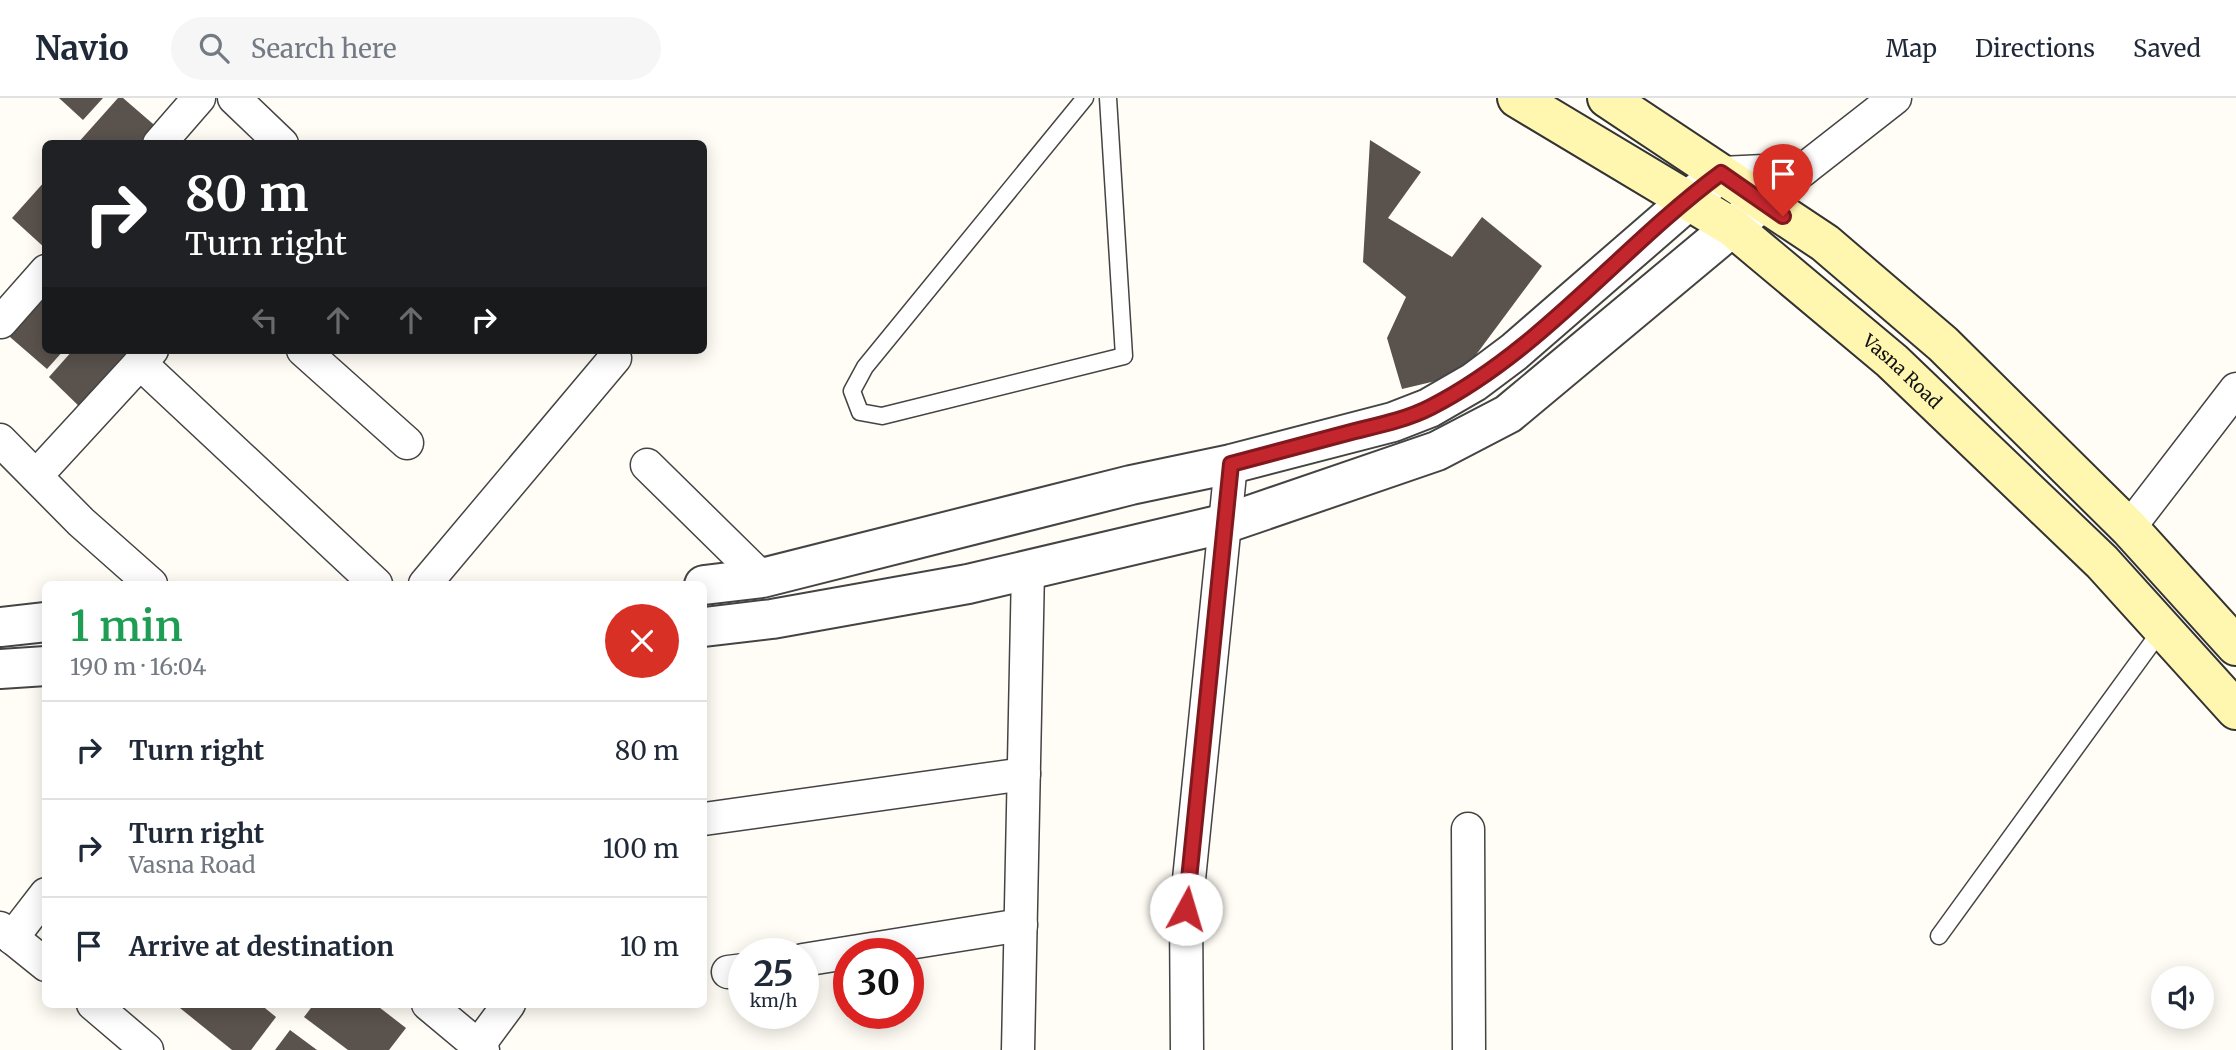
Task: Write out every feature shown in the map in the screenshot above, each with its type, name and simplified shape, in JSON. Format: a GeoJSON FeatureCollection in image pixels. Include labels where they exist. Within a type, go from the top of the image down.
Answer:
{"type":"FeatureCollection","features":[{"type":"Feature","properties":{"kind":"main road","name":"Vasna Road"},"geometry":{"type":"LineString","coordinates":[[1517,98],[1732,227],[1892,361],[2102,562],[2236,710]]}},
{"type":"Feature","properties":{"kind":"main road"},"geometry":{"type":"LineString","coordinates":[[1607,98],[1825,243],[1942,344],[2129,528],[2236,646]]}},
{"type":"Feature","properties":{"kind":"street"},"geometry":{"type":"LineString","coordinates":[[162,140],[199,98]]}},
{"type":"Feature","properties":{"kind":"street"},"geometry":{"type":"LineString","coordinates":[[234,98],[278,140]]}},
{"type":"Feature","properties":{"kind":"street"},"geometry":{"type":"LineString","coordinates":[[707,627],[798,614],[1028,570],[1227,523],[1437,451],[1508,414],[1762,202],[1895,98]]}},
{"type":"Feature","properties":{"kind":"street"},"geometry":{"type":"LineString","coordinates":[[707,585],[762,578],[1393,422],[1429,408],[1474,382],[1514,352],[1686,199],[1721,173],[1804,169]]}},
{"type":"Feature","properties":{"kind":"street"},"geometry":{"type":"LineString","coordinates":[[1,322],[42,276]]}},
{"type":"Feature","properties":{"kind":"street"},"geometry":{"type":"LineString","coordinates":[[307,354],[407,443]]}},
{"type":"Feature","properties":{"kind":"street"},"geometry":{"type":"LineString","coordinates":[[36,476],[146,356],[373,581]]}},
{"type":"Feature","properties":{"kind":"street"},"geometry":{"type":"LineString","coordinates":[[428,581],[615,358]]}},
{"type":"Feature","properties":{"kind":"street"},"geometry":{"type":"LineString","coordinates":[[2129,528],[2236,389]]}},
{"type":"Feature","properties":{"kind":"street"},"geometry":{"type":"LineString","coordinates":[[0,440],[81,522],[148,581]]}},
{"type":"Feature","properties":{"kind":"street"},"geometry":{"type":"LineString","coordinates":[[1187,1050],[1186,909],[1231,464]]}},
{"type":"Feature","properties":{"kind":"street"},"geometry":{"type":"LineString","coordinates":[[647,465],[762,578]]}},
{"type":"Feature","properties":{"kind":"street"},"geometry":{"type":"LineString","coordinates":[[1018,1050],[1028,570]]}},
{"type":"Feature","properties":{"kind":"street"},"geometry":{"type":"LineString","coordinates":[[1,626],[42,622]]}},
{"type":"Feature","properties":{"kind":"street"},"geometry":{"type":"LineString","coordinates":[[0,669],[42,666]]}},
{"type":"Feature","properties":{"kind":"street"},"geometry":{"type":"LineString","coordinates":[[707,819],[1024,774]]}},
{"type":"Feature","properties":{"kind":"street"},"geometry":{"type":"LineString","coordinates":[[1468,829],[1469,1050]]}},
{"type":"Feature","properties":{"kind":"street"},"geometry":{"type":"LineString","coordinates":[[42,898],[6,933],[42,962]]}},
{"type":"Feature","properties":{"kind":"street"},"geometry":{"type":"LineString","coordinates":[[819,957],[1021,925]]}},
{"type":"Feature","properties":{"kind":"street"},"geometry":{"type":"LineString","coordinates":[[98,1008],[147,1050]]}},
{"type":"Feature","properties":{"kind":"street"},"geometry":{"type":"LineString","coordinates":[[433,1008],[481,1048],[506,1008]]}},
{"type":"Feature","properties":{"kind":"lane"},"geometry":{"type":"LineString","coordinates":[[1085,98],[865,367],[852,391],[860,412],[882,416],[1124,356],[1108,98]]}},
{"type":"Feature","properties":{"kind":"lane"},"geometry":{"type":"LineString","coordinates":[[1939,936],[2162,629]]}},
{"type":"Feature","properties":{"kind":"building"},"geometry":{"type":"Polygon","coordinates":[[[59,98],[103,98],[83,120],[59,98]]]}},
{"type":"Feature","properties":{"kind":"building"},"geometry":{"type":"Polygon","coordinates":[[[118,98],[123,98],[160,130],[151,140],[81,140],[118,98]]]}},
{"type":"Feature","properties":{"kind":"building"},"geometry":{"type":"Polygon","coordinates":[[[1370,140],[1421,172],[1388,218],[1452,257],[1482,217],[1542,266],[1461,375],[1402,389],[1387,338],[1406,297],[1363,262],[1370,140]]]}},
{"type":"Feature","properties":{"kind":"building"},"geometry":{"type":"Polygon","coordinates":[[[42,184],[42,245],[12,218],[42,184]]]}},
{"type":"Feature","properties":{"kind":"building"},"geometry":{"type":"Polygon","coordinates":[[[42,288],[42,354],[60,354],[47,369],[3,331],[42,288]]]}},
{"type":"Feature","properties":{"kind":"building"},"geometry":{"type":"Polygon","coordinates":[[[69,354],[133,354],[86,413],[49,377],[69,354]]]}},
{"type":"Feature","properties":{"kind":"building"},"geometry":{"type":"Polygon","coordinates":[[[180,1008],[265,1008],[276,1017],[251,1050],[232,1050],[180,1008]]]}},
{"type":"Feature","properties":{"kind":"building"},"geometry":{"type":"Polygon","coordinates":[[[311,1008],[380,1008],[406,1028],[389,1050],[348,1050],[304,1017],[311,1008]]]}},
{"type":"Feature","properties":{"kind":"building"},"geometry":{"type":"Polygon","coordinates":[[[290,1030],[317,1050],[275,1050],[290,1030]]]}},
{"type":"Feature","properties":{"kind":"route"},"geometry":{"type":"LineString","coordinates":[[1186,909],[1231,464],[1393,422],[1429,408],[1474,382],[1514,352],[1686,199],[1721,173],[1783,216]]}}]}
